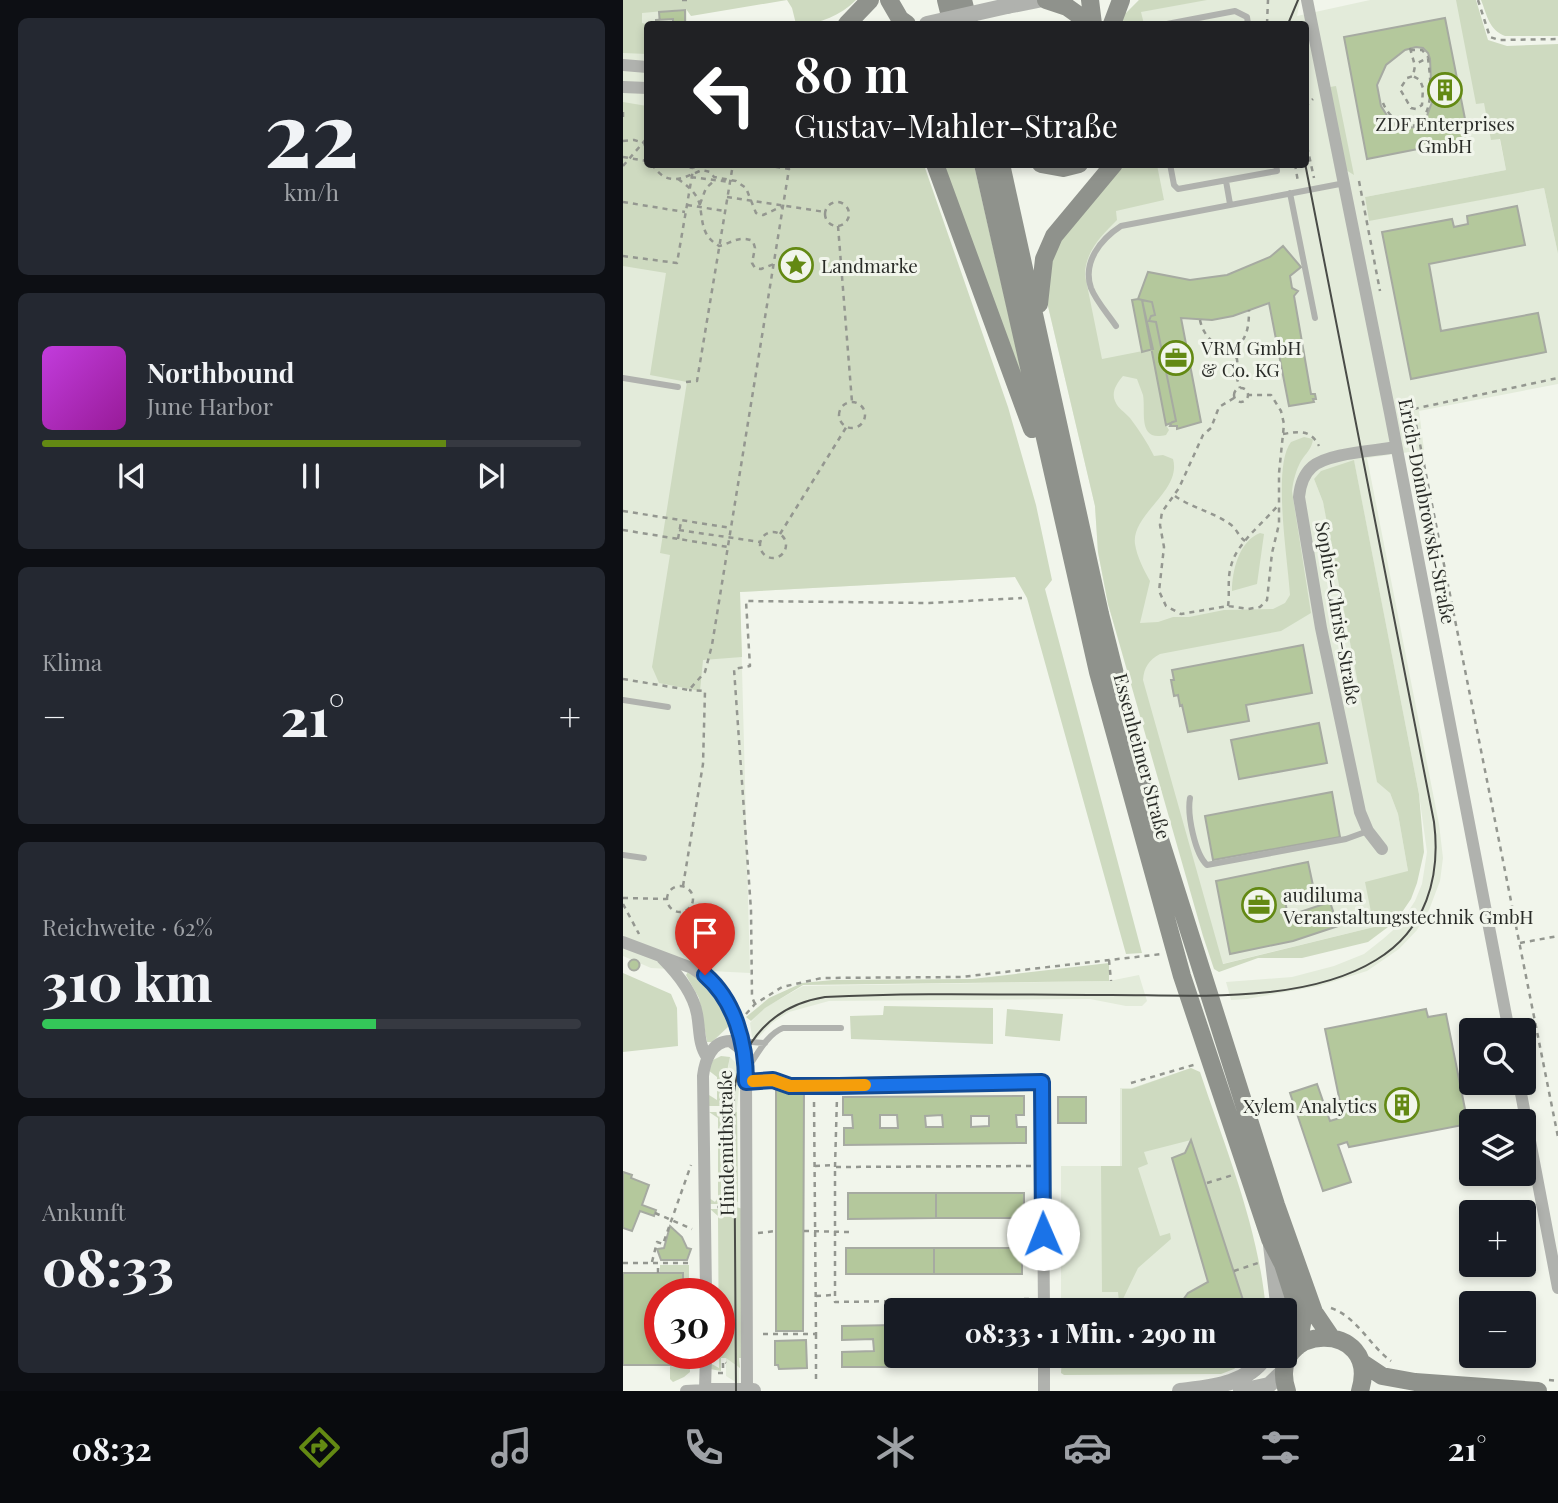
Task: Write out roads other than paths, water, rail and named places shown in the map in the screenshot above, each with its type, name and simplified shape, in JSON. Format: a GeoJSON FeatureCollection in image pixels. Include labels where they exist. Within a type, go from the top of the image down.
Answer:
{"type":"FeatureCollection","features":[{"type":"Feature","properties":{"kind":"main road"},"geometry":{"type":"LineString","coordinates":[[850,21],[870,0]]}},
{"type":"Feature","properties":{"kind":"main road"},"geometry":{"type":"LineString","coordinates":[[889,0],[903,21]]}},
{"type":"Feature","properties":{"kind":"main road"},"geometry":{"type":"LineString","coordinates":[[946,0],[950,21]]}},
{"type":"Feature","properties":{"kind":"main road"},"geometry":{"type":"LineString","coordinates":[[963,0],[968,21]]}},
{"type":"Feature","properties":{"kind":"main road"},"geometry":{"type":"LineString","coordinates":[[1046,0],[1067,7],[1088,21]]}},
{"type":"Feature","properties":{"kind":"main road"},"geometry":{"type":"LineString","coordinates":[[1090,0],[1092,21]]}},
{"type":"Feature","properties":{"kind":"main road"},"geometry":{"type":"LineString","coordinates":[[1105,0],[1110,21]]}},
{"type":"Feature","properties":{"kind":"main road"},"geometry":{"type":"LineString","coordinates":[[1112,21],[1121,0]]}},
{"type":"Feature","properties":{"kind":"main road"},"geometry":{"type":"LineString","coordinates":[[936,168],[1053,481]]}},
{"type":"Feature","properties":{"kind":"main road","name":"Essenheimer Straße"},"geometry":{"type":"LineString","coordinates":[[984,168],[1098,672],[1182,976],[1270,1239],[1283,1264],[1302,1324],[1298,1346]]}},
{"type":"Feature","properties":{"kind":"main road","name":"Essenheimer Straße"},"geometry":{"type":"LineString","coordinates":[[1002,168],[1100,614],[1143,786],[1276,1205],[1314,1312],[1331,1337],[1349,1346],[1361,1362],[1383,1376],[1415,1382],[1538,1391]]}},
{"type":"Feature","properties":{"kind":"main road"},"geometry":{"type":"LineString","coordinates":[[1037,321],[1044,259],[1053,236],[1111,168]]}},
{"type":"Feature","properties":{"kind":"main road"},"geometry":{"type":"LineString","coordinates":[[1287,1391],[1284,1371],[1298,1346],[1313,1338],[1331,1337]]}},
{"type":"Feature","properties":{"kind":"main road"},"geometry":{"type":"LineString","coordinates":[[1360,1391],[1363,1381],[1361,1362]]}},
{"type":"Feature","properties":{"kind":"street"},"geometry":{"type":"LineString","coordinates":[[940,21],[1038,0]]}},
{"type":"Feature","properties":{"kind":"street","name":"Erich-Dombrowski-Straße"},"geometry":{"type":"LineString","coordinates":[[1307,0],[1397,447],[1507,1018]]}},
{"type":"Feature","properties":{"kind":"street"},"geometry":{"type":"LineString","coordinates":[[623,65],[644,67]]}},
{"type":"Feature","properties":{"kind":"street"},"geometry":{"type":"LineString","coordinates":[[623,87],[644,88]]}},
{"type":"Feature","properties":{"kind":"street","name":"Sophie-Christ-Straße"},"geometry":{"type":"LineString","coordinates":[[1382,849],[1368,831],[1360,812],[1337,708],[1299,497],[1306,473],[1321,461],[1397,447]]}},
{"type":"Feature","properties":{"kind":"street"},"geometry":{"type":"LineString","coordinates":[[623,942],[692,968],[714,984],[727,1001],[744,1054]]}},
{"type":"Feature","properties":{"kind":"street"},"geometry":{"type":"LineString","coordinates":[[661,958],[679,977],[691,996],[701,1043],[708,1057]]}},
{"type":"Feature","properties":{"kind":"street","name":"Hindemithstraße"},"geometry":{"type":"LineString","coordinates":[[705,1391],[749,1391],[746,1076],[744,1054],[735,1044],[725,1041],[708,1057],[703,1076],[706,1278]]}},
{"type":"Feature","properties":{"kind":"street"},"geometry":{"type":"LineString","coordinates":[[746,1076],[790,1086],[1042,1082],[1044,1298]]}},
{"type":"Feature","properties":{"kind":"street"},"geometry":{"type":"LineString","coordinates":[[1521,1095],[1558,1288]]}},
{"type":"Feature","properties":{"kind":"street"},"geometry":{"type":"LineString","coordinates":[[1270,1239],[1277,1298]]}},
{"type":"Feature","properties":{"kind":"street"},"geometry":{"type":"LineString","coordinates":[[1044,1368],[1044,1391]]}},
{"type":"Feature","properties":{"kind":"street"},"geometry":{"type":"LineString","coordinates":[[1179,1391],[1211,1387],[1241,1379],[1257,1368]]}},
{"type":"Feature","properties":{"kind":"street"},"geometry":{"type":"LineString","coordinates":[[687,1391],[705,1391],[708,1371]]}},
{"type":"Feature","properties":{"kind":"street"},"geometry":{"type":"LineString","coordinates":[[687,1391],[708,1371]]}},
{"type":"Feature","properties":{"kind":"street"},"geometry":{"type":"LineString","coordinates":[[1241,1391],[1269,1385],[1284,1371]]}},
{"type":"Feature","properties":{"kind":"lane"},"geometry":{"type":"LineString","coordinates":[[1183,21],[1235,11],[1247,17],[1248,21]]}},
{"type":"Feature","properties":{"kind":"lane"},"geometry":{"type":"LineString","coordinates":[[1171,168],[1174,185],[1178,190],[1277,171],[1277,168]]}},
{"type":"Feature","properties":{"kind":"lane"},"geometry":{"type":"LineString","coordinates":[[1226,181],[1230,204]]}},
{"type":"Feature","properties":{"kind":"lane"},"geometry":{"type":"LineString","coordinates":[[1116,326],[1092,290],[1089,280],[1093,256],[1111,233],[1121,226],[1345,183]]}},
{"type":"Feature","properties":{"kind":"lane"},"geometry":{"type":"LineString","coordinates":[[1290,192],[1315,318]]}},
{"type":"Feature","properties":{"kind":"lane"},"geometry":{"type":"LineString","coordinates":[[623,378],[678,387]]}},
{"type":"Feature","properties":{"kind":"lane"},"geometry":{"type":"LineString","coordinates":[[623,700],[668,707]]}},
{"type":"Feature","properties":{"kind":"lane"},"geometry":{"type":"LineString","coordinates":[[1190,798],[1189,816],[1201,860],[1207,866],[1346,839],[1368,831]]}},
{"type":"Feature","properties":{"kind":"lane"},"geometry":{"type":"LineString","coordinates":[[623,855],[644,858]]}},
{"type":"Feature","properties":{"kind":"lane"},"geometry":{"type":"LineString","coordinates":[[746,1076],[765,1043],[783,1028],[841,1028]]}},
{"type":"Feature","properties":{"kind":"lane"},"geometry":{"type":"LineString","coordinates":[[725,1041],[765,1043]]}},
{"type":"Feature","properties":{"kind":"tram line"},"geometry":{"type":"LineString","coordinates":[[1289,21],[1298,0]]}},
{"type":"Feature","properties":{"kind":"tram line"},"geometry":{"type":"LineString","coordinates":[[736,1391],[734,1092],[738,1073],[752,1041],[776,1017],[807,1001],[861,995],[1212,996],[1282,990],[1316,984],[1348,974],[1376,960],[1393,948],[1418,918],[1432,882],[1436,842],[1434,822],[1306,168]]}},
{"type":"Feature","properties":{"kind":"place","name":"ZDF Enterprises GmbH"},"geometry":{"type":"Point","coordinates":[1445,90]}},
{"type":"Feature","properties":{"kind":"place","name":"Landmarke"},"geometry":{"type":"Point","coordinates":[796,265]}},
{"type":"Feature","properties":{"kind":"place","name":"VRM GmbH & Co. KG"},"geometry":{"type":"Point","coordinates":[1176,358]}},
{"type":"Feature","properties":{"kind":"place","name":"audiluma Veranstaltungstechnik GmbH"},"geometry":{"type":"Point","coordinates":[1259,905]}},
{"type":"Feature","properties":{"kind":"place","name":"Xylem Analytics"},"geometry":{"type":"Point","coordinates":[1402,1105]}}]}
